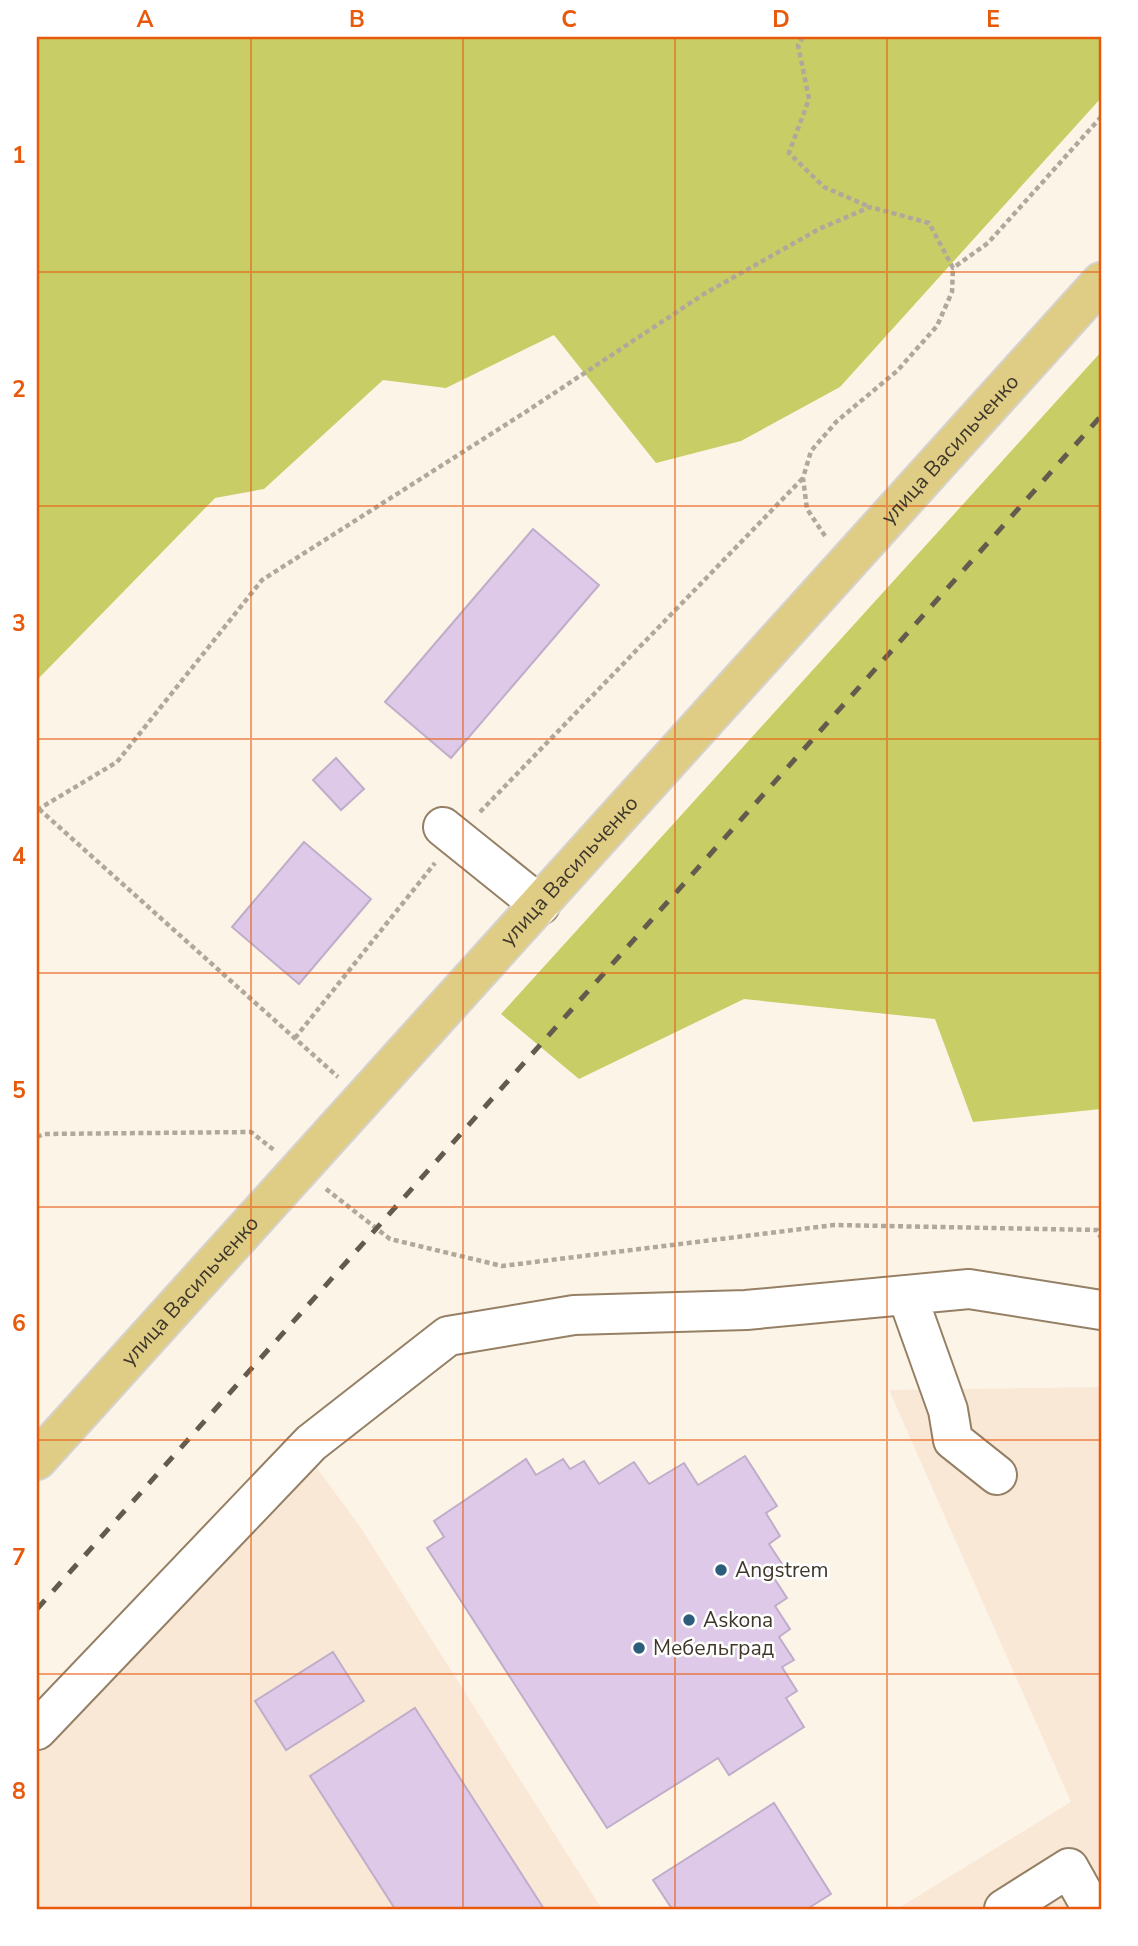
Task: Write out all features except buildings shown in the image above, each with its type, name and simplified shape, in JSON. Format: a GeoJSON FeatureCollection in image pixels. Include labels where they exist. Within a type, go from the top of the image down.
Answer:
{"type":"FeatureCollection","features":[{"type":"Feature","properties":{"kind":"main road","name":"улица Васильченко"},"geometry":{"type":"LineString","coordinates":[[37,1460],[1101,282]]}},
{"type":"Feature","properties":{"kind":"lane"},"geometry":{"type":"LineString","coordinates":[[450,832],[540,905]]}},
{"type":"Feature","properties":{"kind":"lane"},"geometry":{"type":"LineString","coordinates":[[37,1730],[311,1443],[448,1336],[574,1315],[746,1310],[969,1289],[1101,1311]]}},
{"type":"Feature","properties":{"kind":"lane"},"geometry":{"type":"LineString","coordinates":[[907,1295],[948,1410],[953,1440],[997,1475]]}},
{"type":"Feature","properties":{"kind":"lane"},"geometry":{"type":"LineString","coordinates":[[1004,1909],[1069,1868],[1092,1909]]}},
{"type":"Feature","properties":{"kind":"path"},"geometry":{"type":"LineString","coordinates":[[803,37],[798,45],[809,99],[789,153],[824,187],[870,207],[929,223],[953,268],[952,292],[937,326],[897,371],[837,421],[811,450],[803,478],[807,509],[824,535],[849,563]]}},
{"type":"Feature","properties":{"kind":"path"},"geometry":{"type":"LineString","coordinates":[[953,268],[988,243],[1101,117]]}},
{"type":"Feature","properties":{"kind":"path"},"geometry":{"type":"LineString","coordinates":[[363,1099],[38,810],[117,762],[262,580],[524,413],[704,294],[820,229],[870,207]]}},
{"type":"Feature","properties":{"kind":"path"},"geometry":{"type":"LineString","coordinates":[[295,1038],[450,832],[803,478]]}},
{"type":"Feature","properties":{"kind":"path"},"geometry":{"type":"LineString","coordinates":[[37,1138],[44,1134],[251,1132],[390,1239],[502,1266],[834,1225],[1097,1230],[1101,1238]]}},
{"type":"Feature","properties":{"kind":"shaded area"},"geometry":{"type":"Polygon","coordinates":[[[1101,1387],[1101,1909],[897,1909],[1071,1802],[889,1390],[1101,1387]]]}},
{"type":"Feature","properties":{"kind":"shaded area"},"geometry":{"type":"Polygon","coordinates":[[[306,1453],[361,1528],[602,1909],[37,1909],[37,1754],[306,1453]]]}},
{"type":"Feature","properties":{"kind":"green space"},"geometry":{"type":"Polygon","coordinates":[[[37,37],[1101,37],[1101,98],[840,387],[741,441],[656,463],[554,335],[446,388],[383,380],[264,489],[215,498],[37,680],[37,37]]]}},
{"type":"Feature","properties":{"kind":"green space"},"geometry":{"type":"Polygon","coordinates":[[[1101,352],[1101,1109],[973,1122],[935,1019],[744,999],[579,1079],[501,1014],[1101,352]]]}},
{"type":"Feature","properties":{"kind":"railway"},"geometry":{"type":"LineString","coordinates":[[37,1609],[1101,416]]}},
{"type":"Feature","properties":{"kind":"place","name":"Angstrem"},"geometry":{"type":"Point","coordinates":[721,1570]}},
{"type":"Feature","properties":{"kind":"place","name":"Askona"},"geometry":{"type":"Point","coordinates":[689,1620]}},
{"type":"Feature","properties":{"kind":"place","name":"Мебельград"},"geometry":{"type":"Point","coordinates":[639,1648]}}]}
